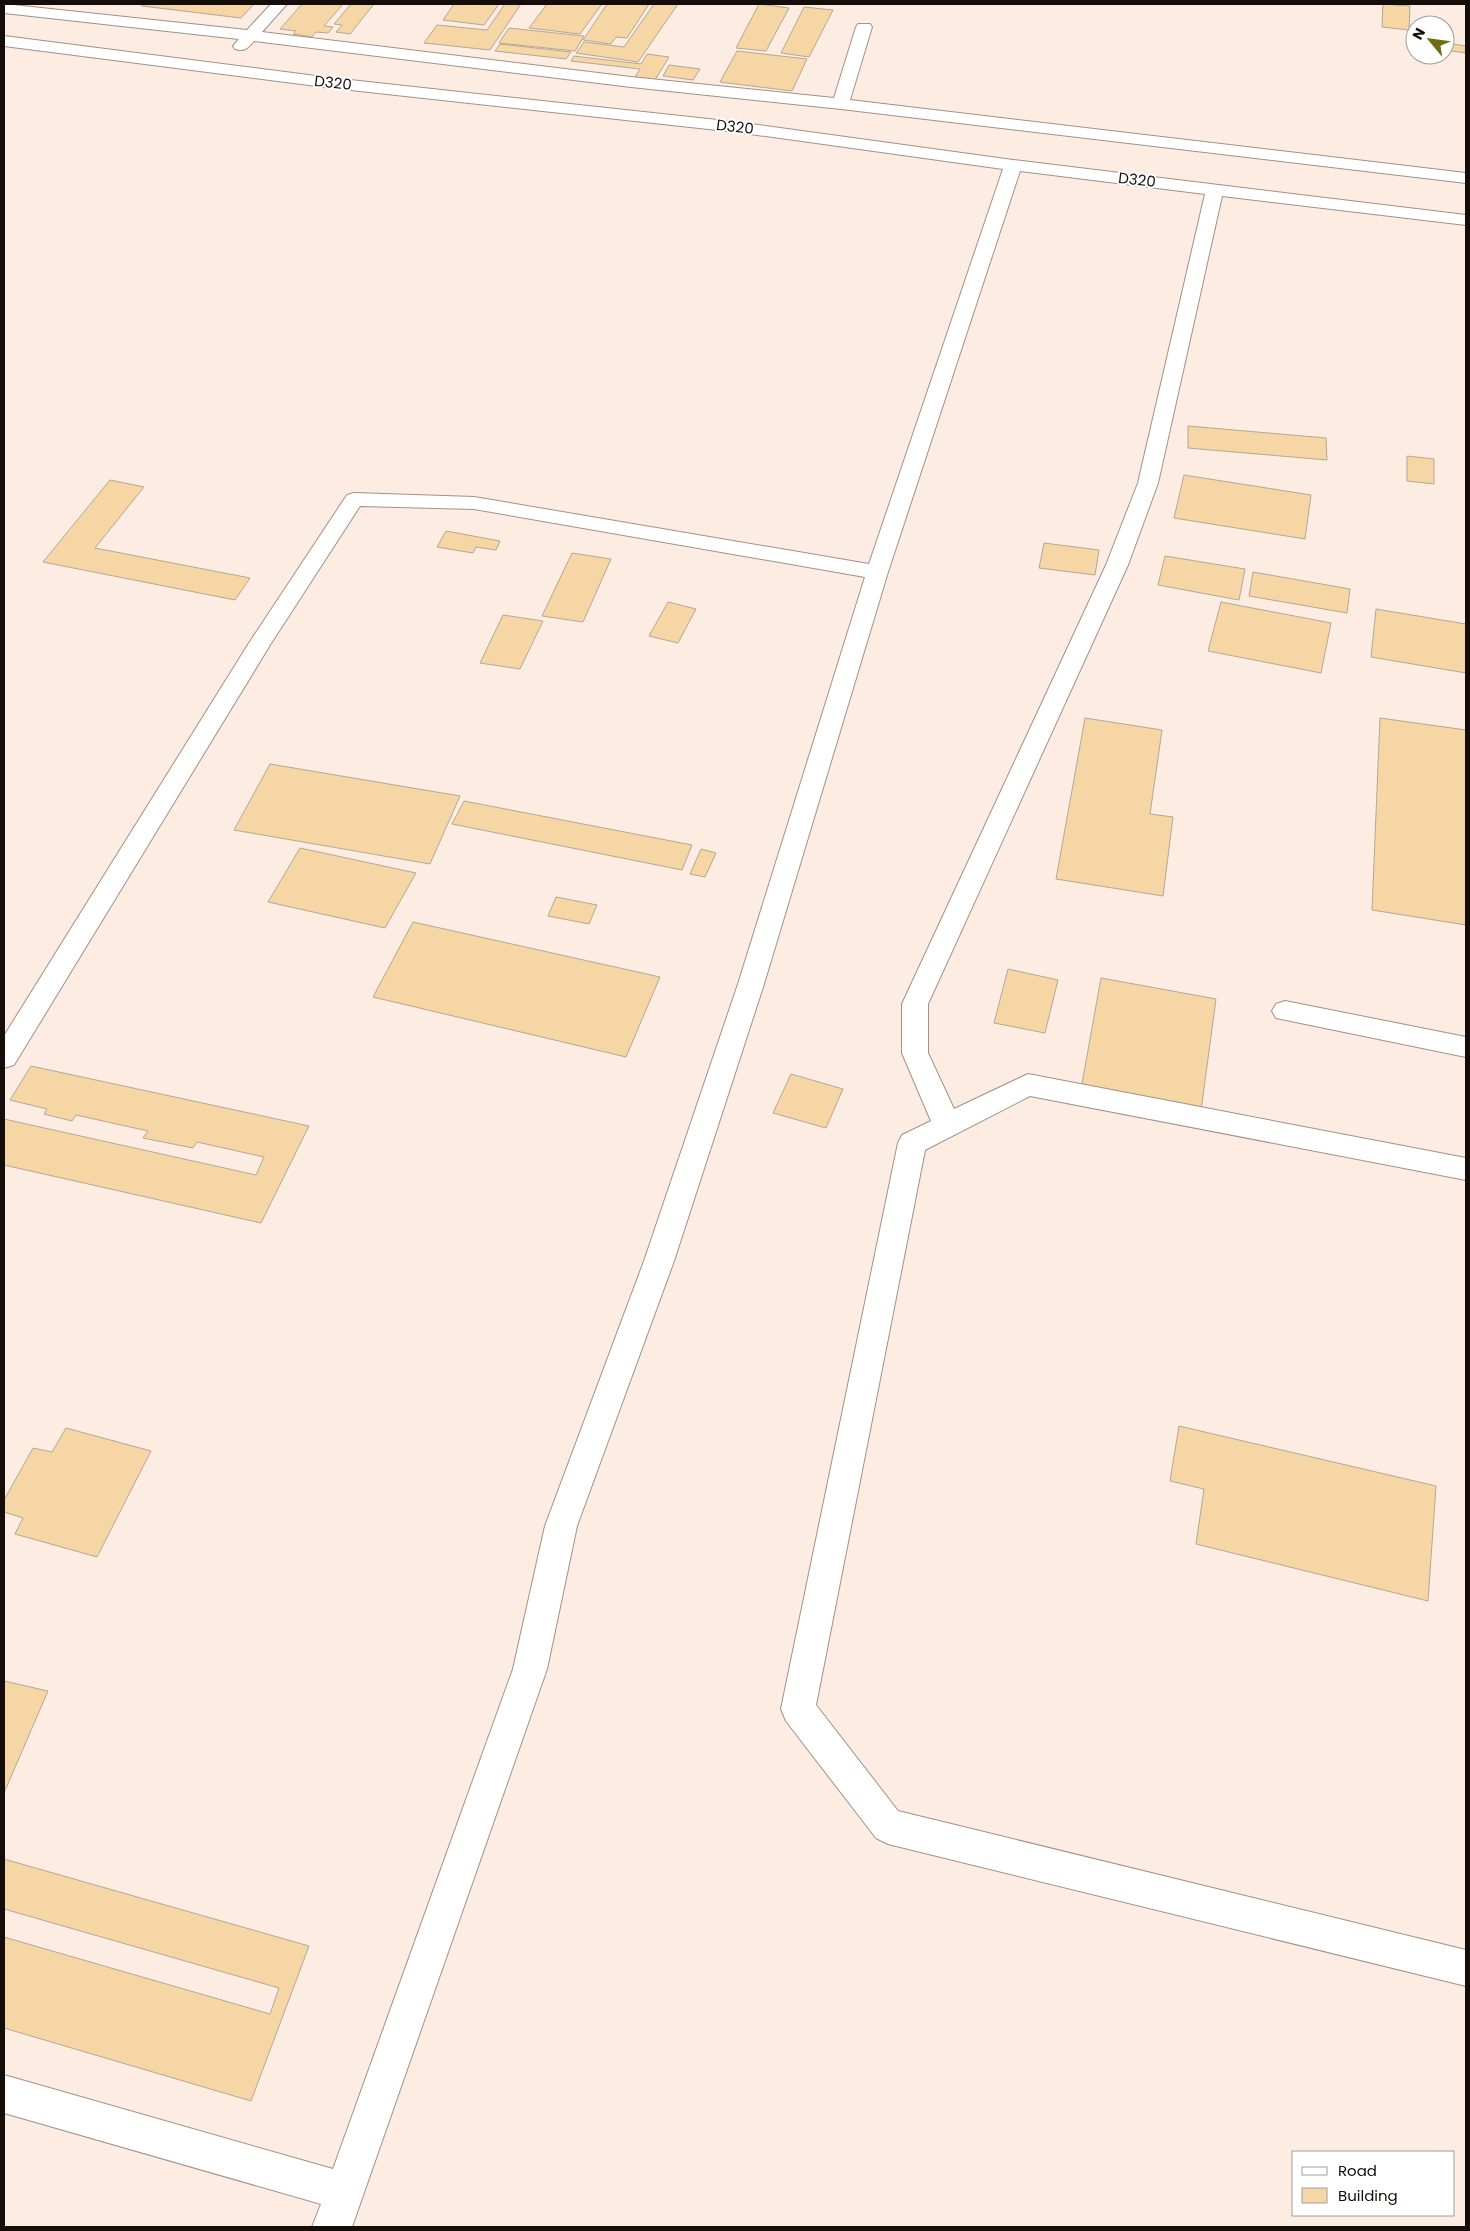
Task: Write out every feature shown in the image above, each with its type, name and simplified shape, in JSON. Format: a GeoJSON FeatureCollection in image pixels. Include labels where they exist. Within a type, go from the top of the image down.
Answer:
{"type":"FeatureCollection","features":[{"type":"Feature","properties":{"kind":"street"},"geometry":{"type":"LineString","coordinates":[[79,32],[104,4]]}},
{"type":"Feature","properties":{"kind":"street"},"geometry":{"type":"LineString","coordinates":[[219,69],[279,4]]}},
{"type":"Feature","properties":{"kind":"street"},"geometry":{"type":"LineString","coordinates":[[4,8],[79,32],[250,36],[525,70],[748,96],[841,104],[1466,178]]}},
{"type":"Feature","properties":{"kind":"street"},"geometry":{"type":"LineString","coordinates":[[841,104],[864,26]]}},
{"type":"Feature","properties":{"kind":"street","name":"D320"},"geometry":{"type":"LineString","coordinates":[[4,41],[79,32],[219,69],[507,103],[736,127],[1013,165],[1466,220]]}},
{"type":"Feature","properties":{"kind":"street"},"geometry":{"type":"LineString","coordinates":[[507,103],[525,70]]}},
{"type":"Feature","properties":{"kind":"street"},"geometry":{"type":"LineString","coordinates":[[736,127],[748,96]]}},
{"type":"Feature","properties":{"kind":"street"},"geometry":{"type":"LineString","coordinates":[[935,154],[949,117]]}},
{"type":"Feature","properties":{"kind":"street"},"geometry":{"type":"LineString","coordinates":[[332,2227],[530,1669],[561,1526],[659,1260],[752,984],[877,572],[1013,165]]}},
{"type":"Feature","properties":{"kind":"street"},"geometry":{"type":"LineString","coordinates":[[947,1125],[915,1053],[915,1004],[1117,565],[1148,483],[1214,189]]}},
{"type":"Feature","properties":{"kind":"street"},"geometry":{"type":"LineString","coordinates":[[4,1058],[255,652],[354,499],[474,503],[877,572]]}},
{"type":"Feature","properties":{"kind":"street"},"geometry":{"type":"LineString","coordinates":[[1285,1011],[1466,1047]]}},
{"type":"Feature","properties":{"kind":"street"},"geometry":{"type":"LineString","coordinates":[[1466,1169],[1028,1085],[912,1143],[798,1708],[888,1826],[1466,1968]]}},
{"type":"Feature","properties":{"kind":"street"},"geometry":{"type":"LineString","coordinates":[[4,2094],[344,2191]]}},
{"type":"Feature","properties":{"kind":"building"},"geometry":{"type":"Polygon","coordinates":[[[140,4],[254,4],[241,18],[142,6],[140,4]]]}},
{"type":"Feature","properties":{"kind":"building"},"geometry":{"type":"Polygon","coordinates":[[[302,4],[343,4],[324,26],[333,27],[328,33],[316,32],[312,37],[293,34],[296,31],[280,29],[302,4]]]}},
{"type":"Feature","properties":{"kind":"building"},"geometry":{"type":"Polygon","coordinates":[[[351,4],[374,4],[350,34],[336,32],[342,25],[334,24],[351,4]]]}},
{"type":"Feature","properties":{"kind":"building"},"geometry":{"type":"Polygon","coordinates":[[[454,4],[499,4],[484,25],[443,20],[454,4]]]}},
{"type":"Feature","properties":{"kind":"building"},"geometry":{"type":"Polygon","coordinates":[[[505,4],[521,4],[490,50],[424,43],[437,25],[487,30],[505,4]]]}},
{"type":"Feature","properties":{"kind":"building"},"geometry":{"type":"Polygon","coordinates":[[[547,4],[602,4],[580,34],[529,28],[547,4]]]}},
{"type":"Feature","properties":{"kind":"building"},"geometry":{"type":"Polygon","coordinates":[[[607,4],[649,4],[627,38],[616,37],[611,44],[583,40],[607,4]]]}},
{"type":"Feature","properties":{"kind":"building"},"geometry":{"type":"Polygon","coordinates":[[[654,4],[678,4],[638,62],[576,53],[584,42],[624,47],[654,4]]]}},
{"type":"Feature","properties":{"kind":"building"},"geometry":{"type":"Polygon","coordinates":[[[759,4],[789,8],[766,51],[736,48],[759,4]]]}},
{"type":"Feature","properties":{"kind":"building"},"geometry":{"type":"Polygon","coordinates":[[[1383,4],[1410,6],[1410,15],[1405,15],[1405,30],[1382,27],[1383,4]]]}},
{"type":"Feature","properties":{"kind":"building"},"geometry":{"type":"Polygon","coordinates":[[[804,7],[833,10],[809,57],[781,53],[804,7]]]}},
{"type":"Feature","properties":{"kind":"building"},"geometry":{"type":"Polygon","coordinates":[[[509,28],[584,36],[575,51],[499,43],[509,28]]]}},
{"type":"Feature","properties":{"kind":"building"},"geometry":{"type":"Polygon","coordinates":[[[500,44],[571,52],[566,59],[495,51],[500,44]]]}},
{"type":"Feature","properties":{"kind":"building"},"geometry":{"type":"Polygon","coordinates":[[[1455,44],[1466,46],[1466,53],[1455,51],[1455,44]]]}},
{"type":"Feature","properties":{"kind":"building"},"geometry":{"type":"Polygon","coordinates":[[[737,51],[807,59],[792,91],[720,82],[737,51]]]}},
{"type":"Feature","properties":{"kind":"building"},"geometry":{"type":"Polygon","coordinates":[[[647,54],[669,57],[655,80],[635,77],[640,69],[571,61],[574,56],[641,64],[647,54]]]}},
{"type":"Feature","properties":{"kind":"building"},"geometry":{"type":"Polygon","coordinates":[[[669,65],[700,69],[693,80],[663,76],[669,65]]]}},
{"type":"Feature","properties":{"kind":"building"},"geometry":{"type":"Polygon","coordinates":[[[1188,426],[1326,438],[1327,460],[1188,448],[1188,426]]]}},
{"type":"Feature","properties":{"kind":"building"},"geometry":{"type":"Polygon","coordinates":[[[1407,456],[1434,459],[1434,484],[1407,481],[1407,456]]]}},
{"type":"Feature","properties":{"kind":"building"},"geometry":{"type":"Polygon","coordinates":[[[1184,475],[1311,495],[1305,539],[1174,518],[1184,475]]]}},
{"type":"Feature","properties":{"kind":"building"},"geometry":{"type":"Polygon","coordinates":[[[110,480],[144,487],[95,548],[250,578],[235,600],[43,562],[110,480]]]}},
{"type":"Feature","properties":{"kind":"building"},"geometry":{"type":"Polygon","coordinates":[[[446,531],[500,541],[496,550],[476,547],[473,553],[437,547],[446,531]]]}},
{"type":"Feature","properties":{"kind":"building"},"geometry":{"type":"Polygon","coordinates":[[[1044,543],[1099,550],[1095,575],[1039,568],[1044,543]]]}},
{"type":"Feature","properties":{"kind":"building"},"geometry":{"type":"Polygon","coordinates":[[[572,553],[611,559],[583,622],[542,616],[572,553]]]}},
{"type":"Feature","properties":{"kind":"building"},"geometry":{"type":"Polygon","coordinates":[[[1165,556],[1245,569],[1239,600],[1158,585],[1165,556]]]}},
{"type":"Feature","properties":{"kind":"building"},"geometry":{"type":"Polygon","coordinates":[[[1253,572],[1350,589],[1347,613],[1249,596],[1253,572]]]}},
{"type":"Feature","properties":{"kind":"building"},"geometry":{"type":"Polygon","coordinates":[[[668,602],[696,609],[678,643],[649,636],[668,602]]]}},
{"type":"Feature","properties":{"kind":"building"},"geometry":{"type":"Polygon","coordinates":[[[1221,602],[1331,623],[1321,673],[1208,651],[1221,602]]]}},
{"type":"Feature","properties":{"kind":"building"},"geometry":{"type":"Polygon","coordinates":[[[1376,609],[1466,624],[1466,673],[1371,657],[1376,609]]]}},
{"type":"Feature","properties":{"kind":"building"},"geometry":{"type":"Polygon","coordinates":[[[503,615],[543,621],[520,669],[480,663],[503,615]]]}},
{"type":"Feature","properties":{"kind":"building"},"geometry":{"type":"Polygon","coordinates":[[[1085,718],[1162,730],[1150,814],[1173,817],[1163,896],[1056,879],[1085,718]]]}},
{"type":"Feature","properties":{"kind":"building"},"geometry":{"type":"Polygon","coordinates":[[[1380,718],[1466,730],[1466,925],[1372,910],[1380,718]]]}},
{"type":"Feature","properties":{"kind":"building"},"geometry":{"type":"Polygon","coordinates":[[[270,764],[460,796],[430,864],[234,830],[270,764]]]}},
{"type":"Feature","properties":{"kind":"building"},"geometry":{"type":"Polygon","coordinates":[[[464,801],[692,845],[682,870],[452,824],[464,801]]]}},
{"type":"Feature","properties":{"kind":"building"},"geometry":{"type":"Polygon","coordinates":[[[300,848],[416,873],[385,928],[268,902],[300,848]]]}},
{"type":"Feature","properties":{"kind":"building"},"geometry":{"type":"Polygon","coordinates":[[[701,849],[716,853],[705,877],[690,874],[701,849]]]}},
{"type":"Feature","properties":{"kind":"building"},"geometry":{"type":"Polygon","coordinates":[[[556,897],[597,905],[589,924],[548,916],[556,897]]]}},
{"type":"Feature","properties":{"kind":"building"},"geometry":{"type":"Polygon","coordinates":[[[413,922],[660,977],[626,1057],[373,997],[413,922]]]}},
{"type":"Feature","properties":{"kind":"building"},"geometry":{"type":"Polygon","coordinates":[[[1008,969],[1058,980],[1045,1033],[994,1023],[1008,969]]]}},
{"type":"Feature","properties":{"kind":"building"},"geometry":{"type":"Polygon","coordinates":[[[1101,978],[1216,999],[1201,1111],[1081,1089],[1101,978]]]}},
{"type":"Feature","properties":{"kind":"building"},"geometry":{"type":"Polygon","coordinates":[[[31,1066],[309,1126],[261,1223],[4,1165],[4,1119],[256,1175],[264,1157],[197,1142],[193,1148],[143,1138],[148,1131],[76,1115],[72,1121],[44,1114],[47,1109],[10,1100],[31,1066]]]}},
{"type":"Feature","properties":{"kind":"building"},"geometry":{"type":"Polygon","coordinates":[[[791,1074],[843,1089],[826,1128],[773,1113],[791,1074]]]}},
{"type":"Feature","properties":{"kind":"building"},"geometry":{"type":"Polygon","coordinates":[[[1179,1426],[1436,1486],[1428,1601],[1196,1544],[1204,1489],[1170,1481],[1179,1426]]]}},
{"type":"Feature","properties":{"kind":"building"},"geometry":{"type":"Polygon","coordinates":[[[66,1428],[151,1451],[97,1557],[15,1534],[23,1518],[4,1512],[4,1500],[33,1448],[52,1452],[66,1428]]]}},
{"type":"Feature","properties":{"kind":"building"},"geometry":{"type":"Polygon","coordinates":[[[4,1681],[48,1691],[4,1793],[4,1681]]]}},
{"type":"Feature","properties":{"kind":"building"},"geometry":{"type":"Polygon","coordinates":[[[4,1859],[309,1946],[251,2101],[4,2028],[4,1937],[270,2014],[279,1988],[4,1909],[4,1859]]]}}]}
